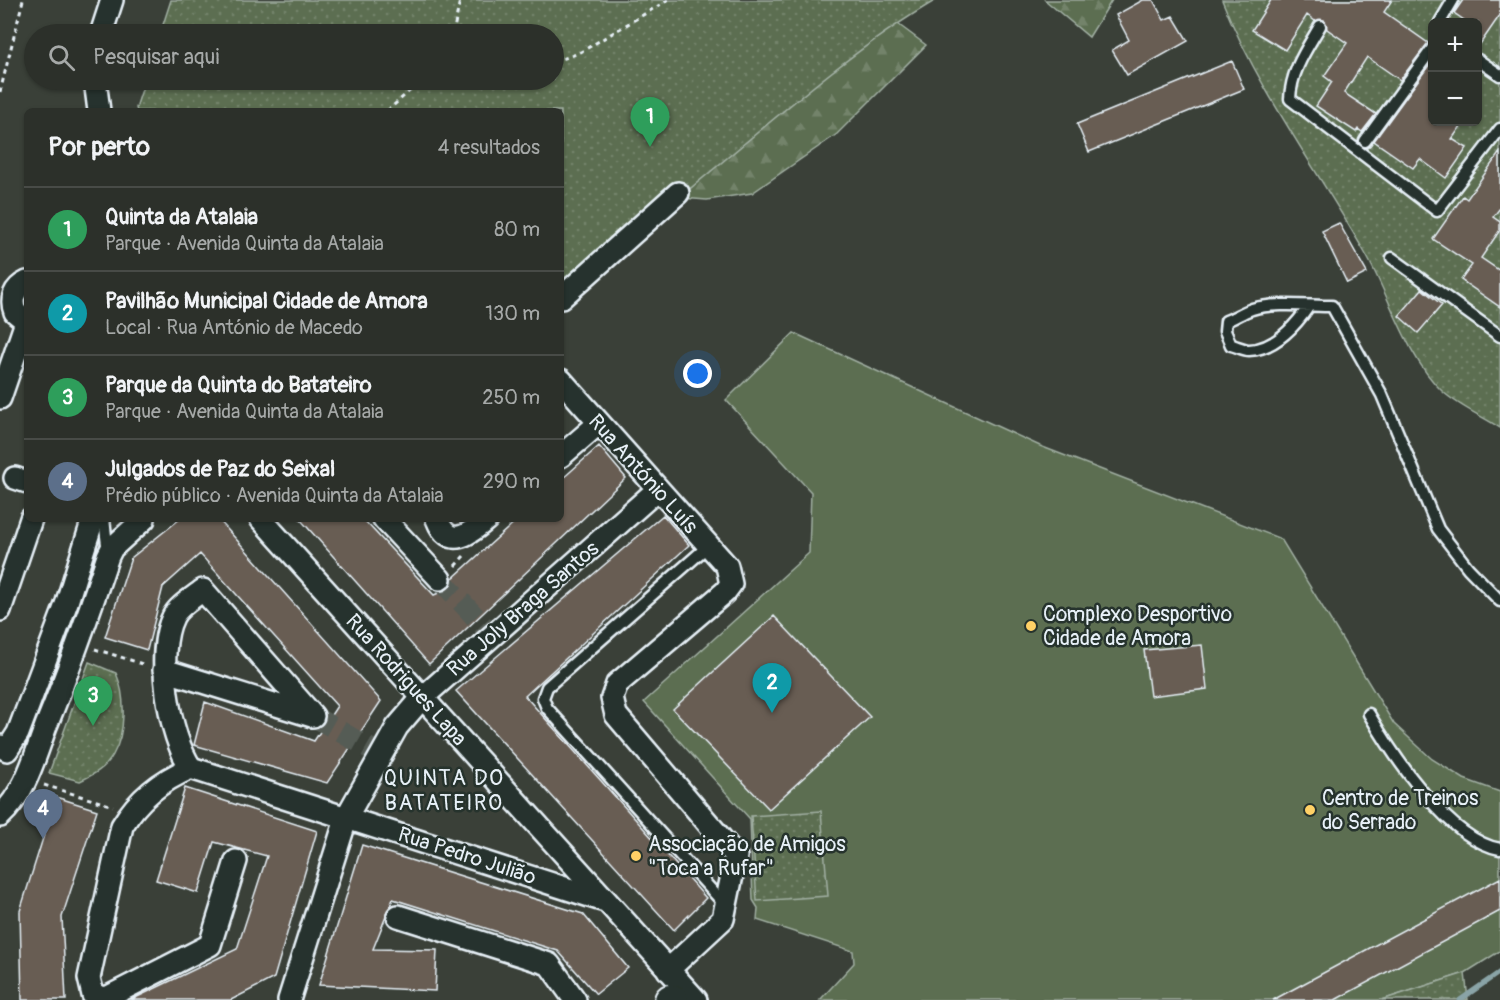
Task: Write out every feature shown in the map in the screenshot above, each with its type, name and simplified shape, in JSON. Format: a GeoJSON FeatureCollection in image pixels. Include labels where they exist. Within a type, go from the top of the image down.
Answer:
{"type":"FeatureCollection","features":[{"type":"Feature","properties":{"kind":"street"},"geometry":{"type":"LineString","coordinates":[[104,24],[112,0]]}},
{"type":"Feature","properties":{"kind":"street"},"geometry":{"type":"LineString","coordinates":[[96,90],[99,108]]}},
{"type":"Feature","properties":{"kind":"street"},"geometry":{"type":"LineString","coordinates":[[564,295],[678,193]]}},
{"type":"Feature","properties":{"kind":"street"},"geometry":{"type":"LineString","coordinates":[[24,283],[20,285],[13,298],[15,312],[24,320]]}},
{"type":"Feature","properties":{"kind":"street"},"geometry":{"type":"LineString","coordinates":[[0,398],[24,330]]}},
{"type":"Feature","properties":{"kind":"street","name":"Rua António Luís"},"geometry":{"type":"LineString","coordinates":[[564,388],[727,566],[731,579],[726,592],[617,684],[612,698],[616,715],[733,849],[736,859],[726,906]]}},
{"type":"Feature","properties":{"kind":"street"},"geometry":{"type":"LineString","coordinates":[[564,453],[598,424]]}},
{"type":"Feature","properties":{"kind":"street","name":"Rua Joly Braga Santos"},"geometry":{"type":"LineString","coordinates":[[289,1000],[347,816],[397,727],[422,698],[657,490]]}},
{"type":"Feature","properties":{"kind":"street"},"geometry":{"type":"LineString","coordinates":[[0,610],[30,522]]}},
{"type":"Feature","properties":{"kind":"street"},"geometry":{"type":"LineString","coordinates":[[4,748],[18,733],[68,602],[92,522]]}},
{"type":"Feature","properties":{"kind":"street"},"geometry":{"type":"LineString","coordinates":[[0,816],[9,807],[26,779],[79,644],[108,556],[141,522]]}},
{"type":"Feature","properties":{"kind":"street","name":"Rua Rodrigues Lapa"},"geometry":{"type":"LineString","coordinates":[[264,522],[696,1000]]}},
{"type":"Feature","properties":{"kind":"street"},"geometry":{"type":"LineString","coordinates":[[387,522],[440,579]]}},
{"type":"Feature","properties":{"kind":"street"},"geometry":{"type":"LineString","coordinates":[[439,522],[445,532],[462,537],[484,522]]}},
{"type":"Feature","properties":{"kind":"street"},"geometry":{"type":"LineString","coordinates":[[164,670],[313,716],[203,590],[178,609],[171,620],[163,657],[164,670],[180,750],[191,768],[167,779],[131,812],[119,835],[89,978],[90,990],[97,997],[106,998],[210,945],[236,861]]}},
{"type":"Feature","properties":{"kind":"street","name":"Rua Pedro Julião"},"geometry":{"type":"LineString","coordinates":[[191,768],[347,816],[605,901]]}},
{"type":"Feature","properties":{"kind":"street"},"geometry":{"type":"LineString","coordinates":[[668,970],[720,924],[726,906]]}},
{"type":"Feature","properties":{"kind":"street"},"geometry":{"type":"LineString","coordinates":[[398,916],[549,964],[575,1000]]}},
{"type":"Feature","properties":{"kind":"lane"},"geometry":{"type":"LineString","coordinates":[[1442,18],[1453,0]]}},
{"type":"Feature","properties":{"kind":"lane"},"geometry":{"type":"LineString","coordinates":[[1320,26],[1296,69],[1290,99],[1437,211],[1500,129]]}},
{"type":"Feature","properties":{"kind":"lane"},"geometry":{"type":"LineString","coordinates":[[1365,141],[1428,54]]}},
{"type":"Feature","properties":{"kind":"lane"},"geometry":{"type":"LineString","coordinates":[[1482,63],[1500,75]]}},
{"type":"Feature","properties":{"kind":"lane"},"geometry":{"type":"LineString","coordinates":[[1392,258],[1500,336]]}},
{"type":"Feature","properties":{"kind":"lane"},"geometry":{"type":"LineString","coordinates":[[1310,306],[1292,329],[1271,342],[1249,350],[1231,345],[1225,331],[1226,321],[1253,309],[1310,306],[1332,306],[1382,395],[1438,530],[1468,568],[1500,601]]}},
{"type":"Feature","properties":{"kind":"lane"},"geometry":{"type":"LineString","coordinates":[[104,522],[108,556]]}},
{"type":"Feature","properties":{"kind":"lane"},"geometry":{"type":"LineString","coordinates":[[708,546],[547,687],[543,698],[547,708],[726,906]]}},
{"type":"Feature","properties":{"kind":"lane"},"geometry":{"type":"LineString","coordinates":[[1369,714],[1410,773],[1440,809],[1470,837],[1500,849]]}},
{"type":"Feature","properties":{"kind":"path"},"geometry":{"type":"LineString","coordinates":[[0,92],[23,0]]}},
{"type":"Feature","properties":{"kind":"path"},"geometry":{"type":"LineString","coordinates":[[455,24],[460,0]]}},
{"type":"Feature","properties":{"kind":"path"},"geometry":{"type":"LineString","coordinates":[[564,58],[579,53],[668,0]]}},
{"type":"Feature","properties":{"kind":"path"},"geometry":{"type":"LineString","coordinates":[[390,108],[411,90]]}},
{"type":"Feature","properties":{"kind":"path"},"geometry":{"type":"LineString","coordinates":[[79,644],[164,670]]}},
{"type":"Feature","properties":{"kind":"path"},"geometry":{"type":"LineString","coordinates":[[26,779],[131,812]]}},
{"type":"Feature","properties":{"kind":"green space"},"geometry":{"type":"Polygon","coordinates":[[[171,0],[936,0],[870,43],[671,204],[564,282],[564,108],[136,108],[142,90],[564,90],[564,24],[163,24],[171,0]]]}},
{"type":"Feature","properties":{"kind":"green space"},"geometry":{"type":"Polygon","coordinates":[[[1045,0],[1112,0],[1089,37],[1045,0]]]}},
{"type":"Feature","properties":{"kind":"green space"},"geometry":{"type":"Polygon","coordinates":[[[1222,0],[1500,0],[1500,428],[1448,396],[1419,361],[1365,253],[1253,66],[1222,0]]]}},
{"type":"Feature","properties":{"kind":"green space"},"geometry":{"type":"Polygon","coordinates":[[[883,13],[926,45],[837,134],[752,193],[707,200],[565,189],[564,108],[536,108],[883,13]]]}},
{"type":"Feature","properties":{"kind":"green space","name":"Complexo Desportivo Cidade de Amora"},"geometry":{"type":"Polygon","coordinates":[[[794,333],[1040,446],[1281,539],[1394,724],[1432,759],[1464,779],[1500,792],[1500,951],[1465,973],[1382,1000],[820,1000],[854,963],[853,951],[757,920],[758,908],[753,900],[750,819],[644,702],[809,553],[811,492],[726,400],[794,333]]]}},
{"type":"Feature","properties":{"kind":"green space"},"geometry":{"type":"Polygon","coordinates":[[[89,662],[116,673],[122,692],[123,714],[120,736],[110,760],[99,771],[80,781],[49,773],[89,662]]]}},
{"type":"Feature","properties":{"kind":"green space"},"geometry":{"type":"Polygon","coordinates":[[[821,811],[828,896],[757,901],[751,816],[821,811]]]}},
{"type":"Feature","properties":{"kind":"green space"},"geometry":{"type":"Polygon","coordinates":[[[1465,973],[1468,1000],[1382,1000],[1465,973]]]}},
{"type":"Feature","properties":{"kind":"building"},"geometry":{"type":"Polygon","coordinates":[[[1143,0],[1153,0],[1164,20],[1173,16],[1188,41],[1127,75],[1112,50],[1129,40],[1116,15],[1143,0]]]}},
{"type":"Feature","properties":{"kind":"building"},"geometry":{"type":"Polygon","coordinates":[[[1271,0],[1392,0],[1384,12],[1428,43],[1400,80],[1367,57],[1344,93],[1376,114],[1362,132],[1358,129],[1356,132],[1316,106],[1332,82],[1324,76],[1347,43],[1327,29],[1324,20],[1315,21],[1307,15],[1285,50],[1252,30],[1271,0]]]}},
{"type":"Feature","properties":{"kind":"building"},"geometry":{"type":"Polygon","coordinates":[[[1463,0],[1500,0],[1500,15],[1482,41],[1482,18],[1461,18],[1454,13],[1463,0]]]}},
{"type":"Feature","properties":{"kind":"building"},"geometry":{"type":"Polygon","coordinates":[[[1232,61],[1244,89],[1089,152],[1077,124],[1232,61]]]}},
{"type":"Feature","properties":{"kind":"building"},"geometry":{"type":"Polygon","coordinates":[[[1428,67],[1428,126],[1461,126],[1452,139],[1467,148],[1446,178],[1420,159],[1413,168],[1374,141],[1428,67]]]}},
{"type":"Feature","properties":{"kind":"building"},"geometry":{"type":"Polygon","coordinates":[[[1500,152],[1500,208],[1493,217],[1500,222],[1500,230],[1481,258],[1500,271],[1500,307],[1461,280],[1472,265],[1433,239],[1463,196],[1467,199],[1500,152]]]}},
{"type":"Feature","properties":{"kind":"building"},"geometry":{"type":"Polygon","coordinates":[[[1339,223],[1367,273],[1347,283],[1322,231],[1339,223]]]}},
{"type":"Feature","properties":{"kind":"building"},"geometry":{"type":"Polygon","coordinates":[[[1422,289],[1442,305],[1418,333],[1399,316],[1422,289]]]}},
{"type":"Feature","properties":{"kind":"building"},"geometry":{"type":"Polygon","coordinates":[[[599,446],[626,478],[429,664],[303,522],[366,522],[434,595],[448,589],[452,579],[515,522],[564,522],[564,477],[599,446]]]}},
{"type":"Feature","properties":{"kind":"building"},"geometry":{"type":"Polygon","coordinates":[[[663,515],[689,545],[525,696],[706,898],[674,930],[456,691],[663,515]]]}},
{"type":"Feature","properties":{"kind":"building"},"geometry":{"type":"Polygon","coordinates":[[[176,522],[221,522],[381,701],[327,783],[194,745],[205,702],[314,741],[337,706],[200,554],[163,587],[147,650],[105,637],[131,558],[176,522]]]}},
{"type":"Feature","properties":{"kind":"building"},"geometry":{"type":"Polygon","coordinates":[[[774,616],[870,717],[769,809],[673,709],[774,616]]]}},
{"type":"Feature","properties":{"kind":"building"},"geometry":{"type":"Polygon","coordinates":[[[1202,645],[1207,689],[1150,696],[1144,650],[1202,645]]]}},
{"type":"Feature","properties":{"kind":"building"},"geometry":{"type":"Polygon","coordinates":[[[185,788],[317,831],[274,978],[231,1000],[131,1000],[237,949],[267,856],[214,842],[198,893],[156,880],[185,788]]]}},
{"type":"Feature","properties":{"kind":"building"},"geometry":{"type":"Polygon","coordinates":[[[56,797],[97,810],[62,917],[66,1000],[22,1000],[20,911],[56,797]]]}},
{"type":"Feature","properties":{"kind":"building"},"geometry":{"type":"Polygon","coordinates":[[[362,845],[583,914],[628,968],[596,994],[558,951],[393,899],[373,949],[437,950],[435,991],[319,985],[362,845]]]}},
{"type":"Feature","properties":{"kind":"building"},"geometry":{"type":"Polygon","coordinates":[[[1500,878],[1500,911],[1335,1000],[1273,1000],[1500,878]]]}},
{"type":"Feature","properties":{"kind":"waterway"},"geometry":{"type":"LineString","coordinates":[[1460,1000],[1500,972]]}},
{"type":"Feature","properties":{"kind":"tunnel"},"geometry":{"type":"LineString","coordinates":[[440,579],[493,636]]}},
{"type":"Feature","properties":{"kind":"tunnel"},"geometry":{"type":"LineString","coordinates":[[313,716],[381,755]]}},
{"type":"Feature","properties":{"kind":"place","name":"Quinta da Atalaia"},"geometry":{"type":"Point","coordinates":[650,147]}},
{"type":"Feature","properties":{"kind":"place","name":"Complexo Desportivo Cidade de Amora"},"geometry":{"type":"Point","coordinates":[1031,626]}},
{"type":"Feature","properties":{"kind":"place","name":"Pavilhão Municipal Cidade de Amora"},"geometry":{"type":"Point","coordinates":[772,713]}},
{"type":"Feature","properties":{"kind":"place","name":"Parque da Quinta do Batateiro"},"geometry":{"type":"Point","coordinates":[93,726]}},
{"type":"Feature","properties":{"kind":"place","name":"Centro de Treinos do Serrado"},"geometry":{"type":"Point","coordinates":[1310,810]}},
{"type":"Feature","properties":{"kind":"place","name":"Julgados de Paz do Seixal"},"geometry":{"type":"Point","coordinates":[43,839]}},
{"type":"Feature","properties":{"kind":"place","name":"Associação de Amigos \"Toca a Rufar\""},"geometry":{"type":"Point","coordinates":[636,856]}},
{"type":"Feature","properties":{"kind":"district","name":"QUINTA DO BATATEIRO"},"geometry":{"type":"Point","coordinates":[444,790]}}]}
